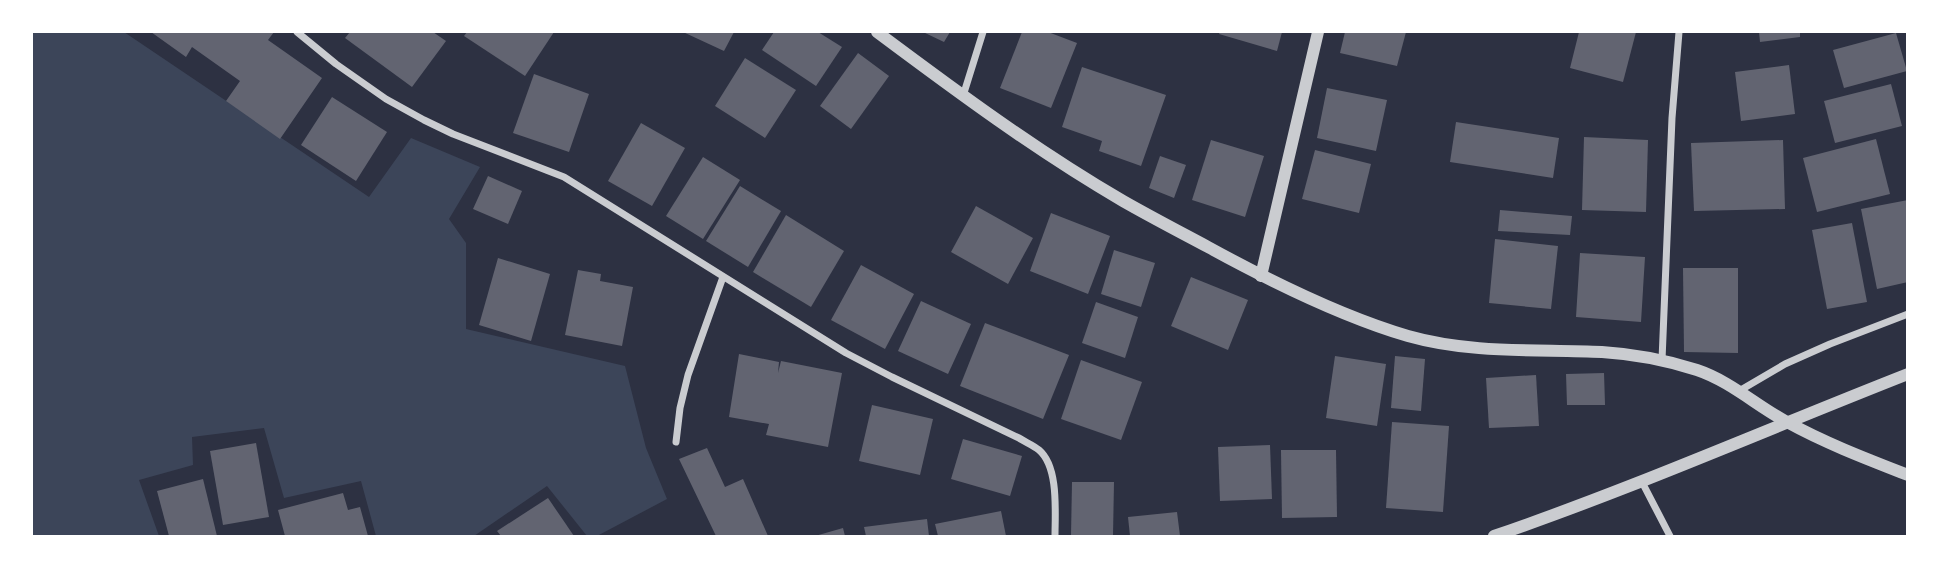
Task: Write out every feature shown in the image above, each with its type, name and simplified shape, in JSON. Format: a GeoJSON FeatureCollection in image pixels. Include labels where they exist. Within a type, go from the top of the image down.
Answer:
{"type":"FeatureCollection","features":[{"type":"Feature","properties":{"kind":"street"},"geometry":{"type":"LineString","coordinates":[[297,32],[336,64],[396,104],[453,134],[564,177],[846,353],[1038,450],[1047,460],[1051,472],[1055,537]]}},
{"type":"Feature","properties":{"kind":"street"},"geometry":{"type":"LineString","coordinates":[[877,32],[963,97],[1122,201],[1261,275],[1358,318],[1408,336],[1484,349],[1605,352],[1662,360],[1702,372],[1833,445],[1908,475]]}},
{"type":"Feature","properties":{"kind":"street"},"geometry":{"type":"LineString","coordinates":[[963,97],[983,32]]}},
{"type":"Feature","properties":{"kind":"street"},"geometry":{"type":"LineString","coordinates":[[1261,275],[1318,32]]}},
{"type":"Feature","properties":{"kind":"street"},"geometry":{"type":"LineString","coordinates":[[1662,360],[1672,118],[1679,32]]}},
{"type":"Feature","properties":{"kind":"street"},"geometry":{"type":"LineString","coordinates":[[676,442],[688,374],[723,277]]}},
{"type":"Feature","properties":{"kind":"street"},"geometry":{"type":"LineString","coordinates":[[1739,391],[1785,363],[1908,314]]}},
{"type":"Feature","properties":{"kind":"street"},"geometry":{"type":"LineString","coordinates":[[1494,537],[1642,482],[1786,421],[1908,374]]}},
{"type":"Feature","properties":{"kind":"street"},"geometry":{"type":"LineString","coordinates":[[1642,482],[1670,537]]}},
{"type":"Feature","properties":{"kind":"shaded area"},"geometry":{"type":"Polygon","coordinates":[[[32,32],[124,32],[369,197],[411,138],[480,167],[449,219],[466,243],[466,329],[625,366],[646,448],[667,499],[597,536],[587,536],[547,486],[474,536],[376,536],[361,481],[284,498],[264,428],[192,437],[193,465],[139,480],[159,536],[32,536],[32,32]]]}},
{"type":"Feature","properties":{"kind":"building"},"geometry":{"type":"Polygon","coordinates":[[[151,32],[274,32],[268,40],[322,78],[280,139],[226,101],[240,81],[192,47],[186,57],[151,32]]]}},
{"type":"Feature","properties":{"kind":"building"},"geometry":{"type":"Polygon","coordinates":[[[350,32],[433,32],[446,41],[412,87],[345,38],[350,32]]]}},
{"type":"Feature","properties":{"kind":"building"},"geometry":{"type":"Polygon","coordinates":[[[467,32],[554,32],[525,76],[464,36],[467,32]]]}},
{"type":"Feature","properties":{"kind":"building"},"geometry":{"type":"Polygon","coordinates":[[[683,32],[734,32],[724,51],[683,32]]]}},
{"type":"Feature","properties":{"kind":"building"},"geometry":{"type":"Polygon","coordinates":[[[774,32],[818,32],[842,47],[816,86],[762,50],[774,32]]]}},
{"type":"Feature","properties":{"kind":"building"},"geometry":{"type":"Polygon","coordinates":[[[923,32],[950,32],[944,42],[923,32]]]}},
{"type":"Feature","properties":{"kind":"building"},"geometry":{"type":"Polygon","coordinates":[[[1022,32],[1048,32],[1077,43],[1051,108],[1000,88],[1022,32]]]}},
{"type":"Feature","properties":{"kind":"building"},"geometry":{"type":"Polygon","coordinates":[[[1282,32],[1277,51],[1219,34],[1282,32]]]}},
{"type":"Feature","properties":{"kind":"building"},"geometry":{"type":"Polygon","coordinates":[[[1345,32],[1406,32],[1397,66],[1340,53],[1345,32]]]}},
{"type":"Feature","properties":{"kind":"building"},"geometry":{"type":"Polygon","coordinates":[[[1579,32],[1636,32],[1623,82],[1570,68],[1579,32]]]}},
{"type":"Feature","properties":{"kind":"building"},"geometry":{"type":"Polygon","coordinates":[[[1759,32],[1800,32],[1800,37],[1760,42],[1759,32]]]}},
{"type":"Feature","properties":{"kind":"building"},"geometry":{"type":"Polygon","coordinates":[[[1896,33],[1907,71],[1844,88],[1833,50],[1896,33]]]}},
{"type":"Feature","properties":{"kind":"building"},"geometry":{"type":"Polygon","coordinates":[[[858,53],[889,76],[851,129],[820,106],[858,53]]]}},
{"type":"Feature","properties":{"kind":"building"},"geometry":{"type":"Polygon","coordinates":[[[745,58],[796,90],[765,138],[715,106],[745,58]]]}},
{"type":"Feature","properties":{"kind":"building"},"geometry":{"type":"Polygon","coordinates":[[[1789,65],[1795,114],[1741,121],[1735,72],[1789,65]]]}},
{"type":"Feature","properties":{"kind":"building"},"geometry":{"type":"Polygon","coordinates":[[[1082,67],[1166,95],[1141,166],[1099,151],[1102,141],[1062,127],[1082,67]]]}},
{"type":"Feature","properties":{"kind":"building"},"geometry":{"type":"Polygon","coordinates":[[[534,74],[589,94],[569,152],[513,133],[534,74]]]}},
{"type":"Feature","properties":{"kind":"building"},"geometry":{"type":"Polygon","coordinates":[[[1891,84],[1902,126],[1835,143],[1824,101],[1891,84]]]}},
{"type":"Feature","properties":{"kind":"building"},"geometry":{"type":"Polygon","coordinates":[[[1327,88],[1387,100],[1376,151],[1317,138],[1327,88]]]}},
{"type":"Feature","properties":{"kind":"building"},"geometry":{"type":"Polygon","coordinates":[[[332,97],[387,132],[356,181],[301,145],[332,97]]]}},
{"type":"Feature","properties":{"kind":"building"},"geometry":{"type":"Polygon","coordinates":[[[1456,122],[1559,138],[1553,178],[1450,162],[1456,122]]]}},
{"type":"Feature","properties":{"kind":"building"},"geometry":{"type":"Polygon","coordinates":[[[641,123],[685,148],[652,206],[608,181],[641,123]]]}},
{"type":"Feature","properties":{"kind":"building"},"geometry":{"type":"Polygon","coordinates":[[[1584,137],[1648,140],[1646,212],[1582,210],[1584,137]]]}},
{"type":"Feature","properties":{"kind":"building"},"geometry":{"type":"Polygon","coordinates":[[[1876,139],[1890,194],[1817,212],[1803,158],[1876,139]]]}},
{"type":"Feature","properties":{"kind":"building"},"geometry":{"type":"Polygon","coordinates":[[[1211,140],[1264,156],[1245,217],[1192,200],[1211,140]]]}},
{"type":"Feature","properties":{"kind":"building"},"geometry":{"type":"Polygon","coordinates":[[[1783,140],[1785,209],[1694,211],[1691,143],[1783,140]]]}},
{"type":"Feature","properties":{"kind":"building"},"geometry":{"type":"Polygon","coordinates":[[[1315,150],[1371,164],[1359,213],[1302,199],[1315,150]]]}},
{"type":"Feature","properties":{"kind":"building"},"geometry":{"type":"Polygon","coordinates":[[[1160,156],[1186,165],[1174,198],[1149,188],[1160,156]]]}},
{"type":"Feature","properties":{"kind":"building"},"geometry":{"type":"Polygon","coordinates":[[[703,157],[740,180],[703,239],[666,216],[703,157]]]}},
{"type":"Feature","properties":{"kind":"building"},"geometry":{"type":"Polygon","coordinates":[[[488,176],[522,191],[508,224],[473,209],[488,176]]]}},
{"type":"Feature","properties":{"kind":"building"},"geometry":{"type":"Polygon","coordinates":[[[740,186],[781,211],[748,267],[706,241],[740,186]]]}},
{"type":"Feature","properties":{"kind":"building"},"geometry":{"type":"Polygon","coordinates":[[[1908,200],[1908,282],[1877,289],[1861,209],[1908,200]]]}},
{"type":"Feature","properties":{"kind":"building"},"geometry":{"type":"Polygon","coordinates":[[[976,206],[1033,238],[1008,284],[951,252],[976,206]]]}},
{"type":"Feature","properties":{"kind":"building"},"geometry":{"type":"Polygon","coordinates":[[[1500,210],[1572,216],[1570,235],[1498,231],[1500,210]]]}},
{"type":"Feature","properties":{"kind":"building"},"geometry":{"type":"Polygon","coordinates":[[[1051,213],[1110,236],[1088,294],[1030,271],[1051,213]]]}},
{"type":"Feature","properties":{"kind":"building"},"geometry":{"type":"Polygon","coordinates":[[[786,215],[844,251],[811,307],[753,272],[786,215]]]}},
{"type":"Feature","properties":{"kind":"building"},"geometry":{"type":"Polygon","coordinates":[[[1852,223],[1867,302],[1827,309],[1812,230],[1852,223]]]}},
{"type":"Feature","properties":{"kind":"building"},"geometry":{"type":"Polygon","coordinates":[[[1495,239],[1558,246],[1551,309],[1489,303],[1495,239]]]}},
{"type":"Feature","properties":{"kind":"building"},"geometry":{"type":"Polygon","coordinates":[[[1114,250],[1155,263],[1141,307],[1101,294],[1114,250]]]}},
{"type":"Feature","properties":{"kind":"building"},"geometry":{"type":"Polygon","coordinates":[[[1580,253],[1645,257],[1641,322],[1576,317],[1580,253]]]}},
{"type":"Feature","properties":{"kind":"building"},"geometry":{"type":"Polygon","coordinates":[[[498,258],[550,274],[531,341],[479,325],[498,258]]]}},
{"type":"Feature","properties":{"kind":"building"},"geometry":{"type":"Polygon","coordinates":[[[861,265],[914,294],[885,349],[831,320],[861,265]]]}},
{"type":"Feature","properties":{"kind":"building"},"geometry":{"type":"Polygon","coordinates":[[[1683,268],[1738,268],[1738,353],[1684,352],[1683,268]]]}},
{"type":"Feature","properties":{"kind":"building"},"geometry":{"type":"Polygon","coordinates":[[[578,270],[601,274],[600,281],[633,287],[622,346],[565,335],[578,270]]]}},
{"type":"Feature","properties":{"kind":"building"},"geometry":{"type":"Polygon","coordinates":[[[1191,277],[1248,300],[1228,350],[1171,326],[1191,277]]]}},
{"type":"Feature","properties":{"kind":"building"},"geometry":{"type":"Polygon","coordinates":[[[921,301],[971,324],[948,374],[898,351],[921,301]]]}},
{"type":"Feature","properties":{"kind":"building"},"geometry":{"type":"Polygon","coordinates":[[[1096,302],[1138,317],[1125,358],[1082,343],[1096,302]]]}},
{"type":"Feature","properties":{"kind":"building"},"geometry":{"type":"Polygon","coordinates":[[[985,323],[1069,355],[1043,419],[960,386],[985,323]]]}},
{"type":"Feature","properties":{"kind":"building"},"geometry":{"type":"Polygon","coordinates":[[[739,354],[779,362],[778,373],[781,361],[842,373],[828,447],[766,435],[769,424],[729,417],[739,354]]]}},
{"type":"Feature","properties":{"kind":"building"},"geometry":{"type":"Polygon","coordinates":[[[1335,356],[1386,364],[1377,426],[1326,418],[1335,356]]]}},
{"type":"Feature","properties":{"kind":"building"},"geometry":{"type":"Polygon","coordinates":[[[1395,356],[1425,359],[1421,411],[1391,408],[1395,356]]]}},
{"type":"Feature","properties":{"kind":"building"},"geometry":{"type":"Polygon","coordinates":[[[1081,360],[1142,382],[1121,440],[1061,419],[1081,360]]]}},
{"type":"Feature","properties":{"kind":"building"},"geometry":{"type":"Polygon","coordinates":[[[1604,373],[1605,405],[1567,405],[1566,374],[1604,373]]]}},
{"type":"Feature","properties":{"kind":"building"},"geometry":{"type":"Polygon","coordinates":[[[1536,375],[1539,426],[1489,428],[1486,378],[1536,375]]]}},
{"type":"Feature","properties":{"kind":"building"},"geometry":{"type":"Polygon","coordinates":[[[872,405],[933,419],[920,475],[859,461],[872,405]]]}},
{"type":"Feature","properties":{"kind":"building"},"geometry":{"type":"Polygon","coordinates":[[[1392,422],[1449,426],[1443,512],[1386,508],[1392,422]]]}},
{"type":"Feature","properties":{"kind":"building"},"geometry":{"type":"Polygon","coordinates":[[[963,439],[1022,456],[1010,496],[951,479],[963,439]]]}},
{"type":"Feature","properties":{"kind":"building"},"geometry":{"type":"Polygon","coordinates":[[[256,443],[269,517],[223,525],[210,451],[256,443]]]}},
{"type":"Feature","properties":{"kind":"building"},"geometry":{"type":"Polygon","coordinates":[[[1270,445],[1272,499],[1220,501],[1218,447],[1270,445]]]}},
{"type":"Feature","properties":{"kind":"building"},"geometry":{"type":"Polygon","coordinates":[[[707,448],[725,487],[743,479],[768,536],[716,536],[679,459],[707,448]]]}},
{"type":"Feature","properties":{"kind":"building"},"geometry":{"type":"Polygon","coordinates":[[[1281,450],[1336,450],[1337,517],[1282,518],[1281,450]]]}},
{"type":"Feature","properties":{"kind":"building"},"geometry":{"type":"Polygon","coordinates":[[[203,479],[217,536],[169,536],[157,491],[203,479]]]}},
{"type":"Feature","properties":{"kind":"building"},"geometry":{"type":"Polygon","coordinates":[[[1072,482],[1114,482],[1113,536],[1071,536],[1072,482]]]}},
{"type":"Feature","properties":{"kind":"building"},"geometry":{"type":"Polygon","coordinates":[[[343,493],[348,510],[360,507],[368,536],[285,536],[278,510],[343,493]]]}},
{"type":"Feature","properties":{"kind":"building"},"geometry":{"type":"Polygon","coordinates":[[[548,498],[574,536],[501,536],[497,531],[548,498]]]}},
{"type":"Feature","properties":{"kind":"building"},"geometry":{"type":"Polygon","coordinates":[[[1001,511],[1006,536],[938,536],[935,524],[1001,511]]]}},
{"type":"Feature","properties":{"kind":"building"},"geometry":{"type":"Polygon","coordinates":[[[1177,512],[1180,536],[1130,536],[1128,517],[1177,512]]]}},
{"type":"Feature","properties":{"kind":"building"},"geometry":{"type":"Polygon","coordinates":[[[927,519],[929,536],[866,536],[864,527],[927,519]]]}},
{"type":"Feature","properties":{"kind":"building"},"geometry":{"type":"Polygon","coordinates":[[[843,528],[845,536],[815,536],[843,528]]]}}]}
